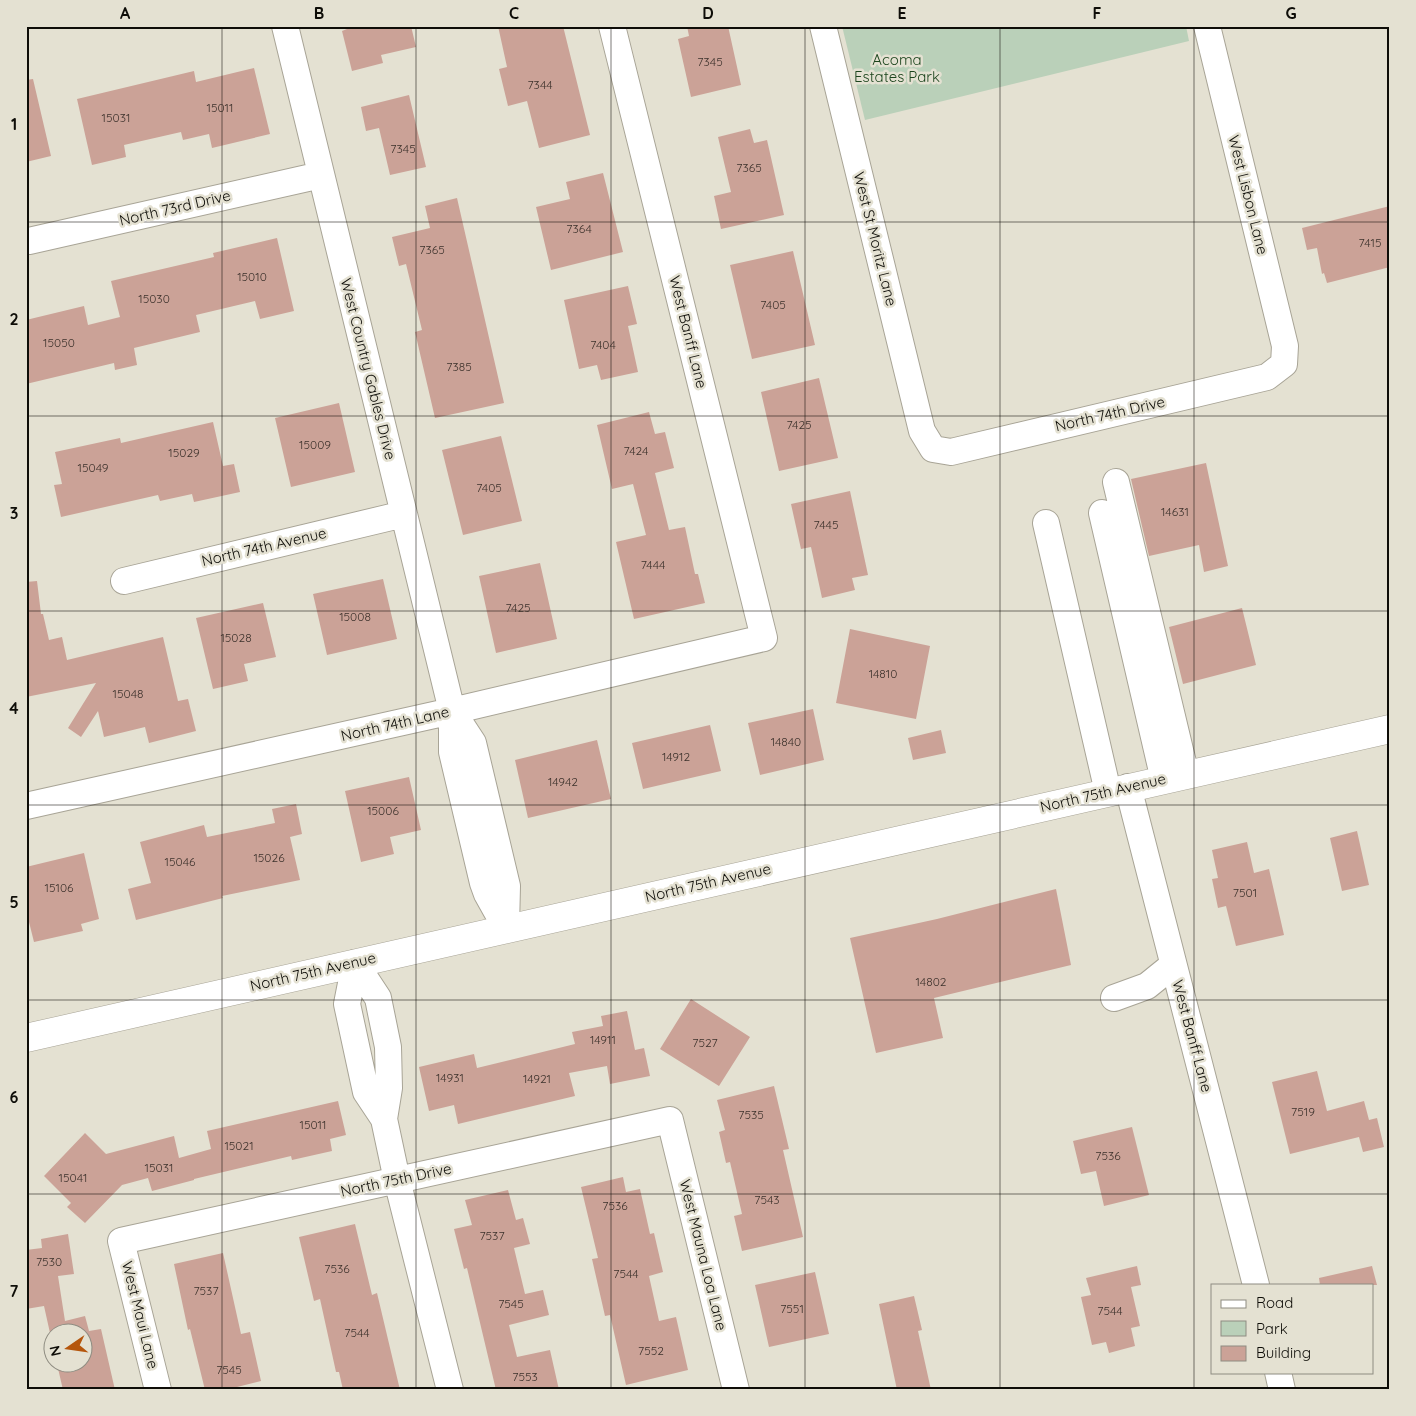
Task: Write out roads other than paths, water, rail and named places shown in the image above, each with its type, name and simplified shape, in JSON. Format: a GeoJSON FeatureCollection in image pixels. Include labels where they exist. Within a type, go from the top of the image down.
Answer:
{"type":"FeatureCollection","features":[{"type":"Feature","properties":{"kind":"main road","name":"North 75th Avenue"},"geometry":{"type":"LineString","coordinates":[[26,1038],[1390,729]]}},
{"type":"Feature","properties":{"kind":"street","name":"West Country Gables Drive"},"geometry":{"type":"LineString","coordinates":[[285,26],[452,711],[452,752],[483,883],[486,894],[506,928]]}},
{"type":"Feature","properties":{"kind":"street","name":"West Banff Lane"},"geometry":{"type":"LineString","coordinates":[[612,26],[764,638]]}},
{"type":"Feature","properties":{"kind":"street","name":"West St Moritz Lane"},"geometry":{"type":"LineString","coordinates":[[823,26],[922,431],[933,449]]}},
{"type":"Feature","properties":{"kind":"street","name":"West Lisbon Lane"},"geometry":{"type":"LineString","coordinates":[[1207,26],[1285,346],[1284,364]]}},
{"type":"Feature","properties":{"kind":"street","name":"North 73rd Drive"},"geometry":{"type":"LineString","coordinates":[[29,241],[321,175]]}},
{"type":"Feature","properties":{"kind":"street","name":"North 74th Drive"},"geometry":{"type":"LineString","coordinates":[[933,449],[951,452],[1267,376],[1284,364]]}},
{"type":"Feature","properties":{"kind":"street"},"geometry":{"type":"LineString","coordinates":[[1116,482],[1175,777]]}},
{"type":"Feature","properties":{"kind":"street","name":"North 74th Avenue"},"geometry":{"type":"LineString","coordinates":[[124,581],[404,514]]}},
{"type":"Feature","properties":{"kind":"street"},"geometry":{"type":"LineString","coordinates":[[1102,514],[1175,777]]}},
{"type":"Feature","properties":{"kind":"street","name":"West Banff Lane"},"geometry":{"type":"LineString","coordinates":[[1046,523],[1118,790],[1193,1034],[1256,1284]]}},
{"type":"Feature","properties":{"kind":"street","name":"North 74th Lane"},"geometry":{"type":"LineString","coordinates":[[26,806],[452,711],[764,638]]}},
{"type":"Feature","properties":{"kind":"street"},"geometry":{"type":"LineString","coordinates":[[355,963],[347,1004],[366,1092],[384,1119],[397,1180],[450,1390]]}},
{"type":"Feature","properties":{"kind":"street"},"geometry":{"type":"LineString","coordinates":[[1114,998],[1147,986],[1173,964]]}},
{"type":"Feature","properties":{"kind":"street","name":"North 75th Drive"},"geometry":{"type":"LineString","coordinates":[[121,1241],[670,1120]]}},
{"type":"Feature","properties":{"kind":"street","name":"West Mauna Loa Lane"},"geometry":{"type":"LineString","coordinates":[[670,1120],[736,1390]]}},
{"type":"Feature","properties":{"kind":"street","name":"West Maui Lane"},"geometry":{"type":"LineString","coordinates":[[121,1241],[158,1390]]}},
{"type":"Feature","properties":{"kind":"street"},"geometry":{"type":"LineString","coordinates":[[1278,1374],[1282,1390]]}},
{"type":"Feature","properties":{"kind":"park label","name":"Acoma Estates Park"},"geometry":{"type":"Point","coordinates":[897,68]}}]}
